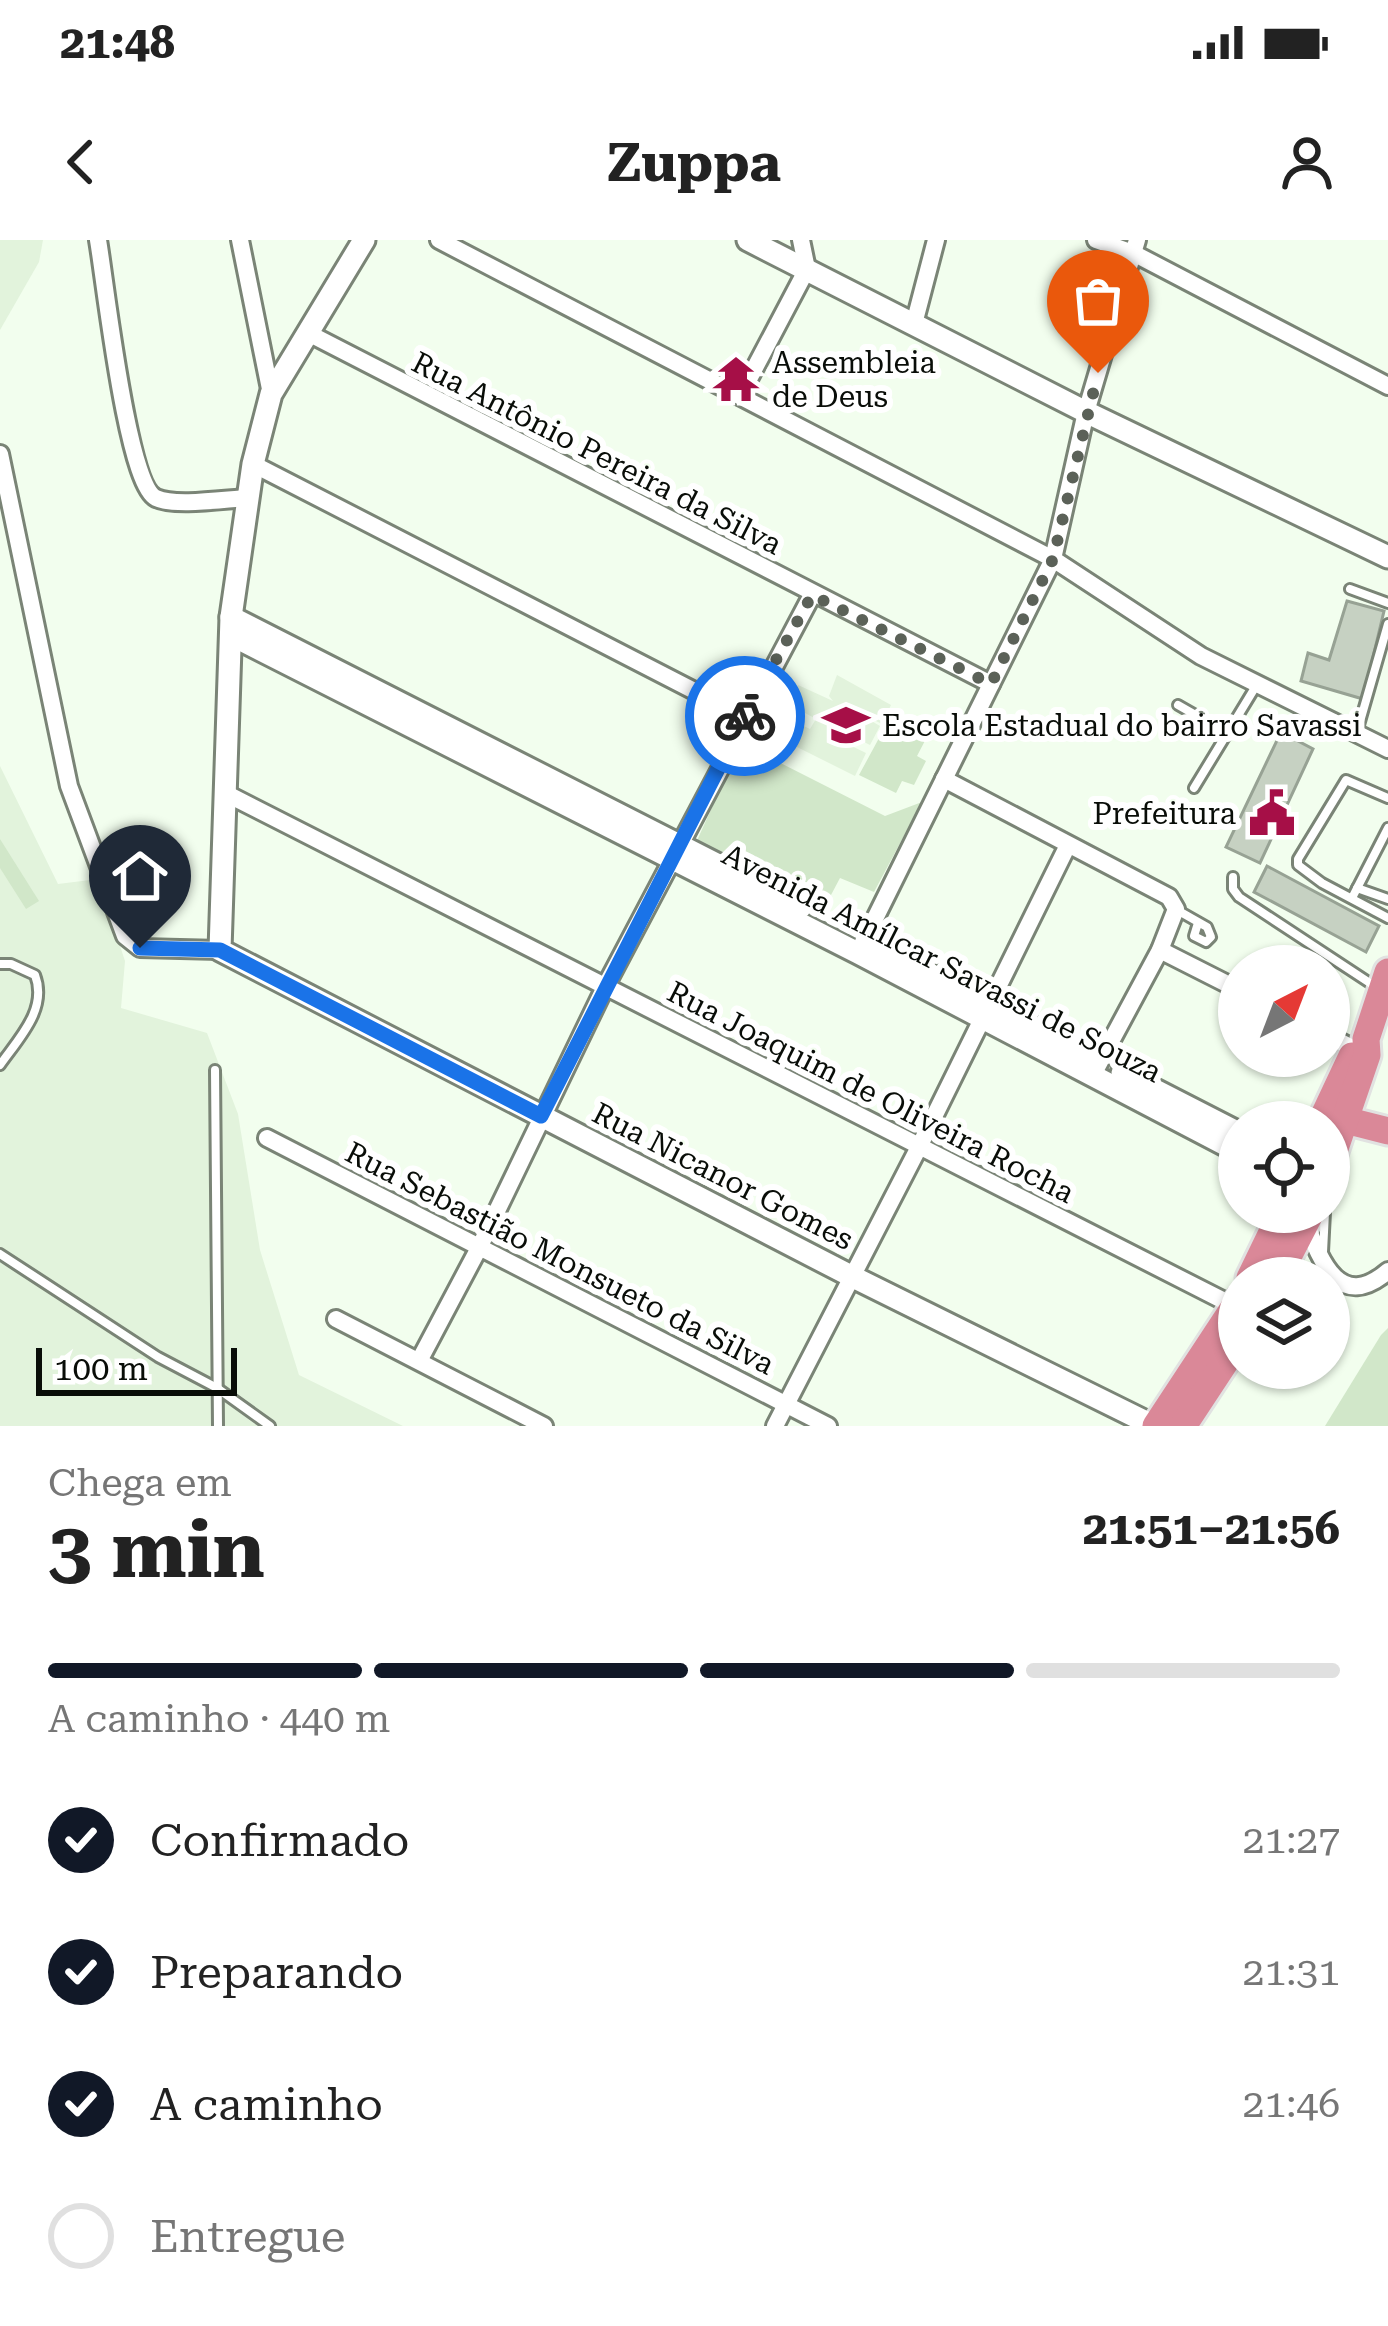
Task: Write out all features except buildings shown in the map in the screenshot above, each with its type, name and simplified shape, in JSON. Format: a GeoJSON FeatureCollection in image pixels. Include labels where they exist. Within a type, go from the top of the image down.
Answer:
{"type":"FeatureCollection","features":[{"type":"Feature","properties":{"kind":"highway"},"geometry":{"type":"LineString","coordinates":[[1341,1101],[1386,980]]}},
{"type":"Feature","properties":{"kind":"highway"},"geometry":{"type":"LineString","coordinates":[[1350,1124],[1388,1131]]}},
{"type":"Feature","properties":{"kind":"highway"},"geometry":{"type":"LineString","coordinates":[[1269,1257],[1290,1233]]}},
{"type":"Feature","properties":{"kind":"highway"},"geometry":{"type":"LineString","coordinates":[[1155,1426],[1218,1332]]}},
{"type":"Feature","properties":{"kind":"highway"},"geometry":{"type":"LineString","coordinates":[[1183,1426],[1218,1384]]}},
{"type":"Feature","properties":{"kind":"street"},"geometry":{"type":"LineString","coordinates":[[98,240],[125,418],[143,486],[153,497],[169,501],[248,498]]}},
{"type":"Feature","properties":{"kind":"street"},"geometry":{"type":"LineString","coordinates":[[240,240],[271,394]]}},
{"type":"Feature","properties":{"kind":"street"},"geometry":{"type":"LineString","coordinates":[[0,454],[69,786],[124,936],[140,948],[220,950],[231,626],[253,464],[271,394],[364,240]]}},
{"type":"Feature","properties":{"kind":"street"},"geometry":{"type":"LineString","coordinates":[[439,240],[1053,559],[1202,656],[1388,749]]}},
{"type":"Feature","properties":{"kind":"street"},"geometry":{"type":"LineString","coordinates":[[748,240],[1086,412],[1388,556]]}},
{"type":"Feature","properties":{"kind":"street"},"geometry":{"type":"LineString","coordinates":[[740,396],[807,269],[801,240]]}},
{"type":"Feature","properties":{"kind":"street"},"geometry":{"type":"LineString","coordinates":[[914,324],[935,240]]}},
{"type":"Feature","properties":{"kind":"street"},"geometry":{"type":"LineString","coordinates":[[1096,240],[1135,247],[1388,386]]}},
{"type":"Feature","properties":{"kind":"street"},"geometry":{"type":"LineString","coordinates":[[861,946],[1053,559],[1086,412],[1135,247]]}},
{"type":"Feature","properties":{"kind":"street","name":"Rua Antônio Pereira da Silva"},"geometry":{"type":"LineString","coordinates":[[308,333],[991,684]]}},
{"type":"Feature","properties":{"kind":"street"},"geometry":{"type":"LineString","coordinates":[[253,464],[745,717]]}},
{"type":"Feature","properties":{"kind":"street"},"geometry":{"type":"LineString","coordinates":[[419,1361],[605,987],[812,595]]}},
{"type":"Feature","properties":{"kind":"street","name":"Avenida Amílcar Savassi de Souza"},"geometry":{"type":"LineString","coordinates":[[231,626],[985,1010],[1218,1140]]}},
{"type":"Feature","properties":{"kind":"street"},"geometry":{"type":"LineString","coordinates":[[944,779],[1169,897],[1175,909],[1160,950],[1096,1068]]}},
{"type":"Feature","properties":{"kind":"street","name":"Rua Joaquim de Oliveira Rocha"},"geometry":{"type":"LineString","coordinates":[[225,793],[919,1147],[1218,1294]]}},
{"type":"Feature","properties":{"kind":"street"},"geometry":{"type":"LineString","coordinates":[[775,1426],[1068,845]]}},
{"type":"Feature","properties":{"kind":"street","name":"Rua Nicanor Gomes"},"geometry":{"type":"LineString","coordinates":[[220,950],[853,1277],[1155,1426]]}},
{"type":"Feature","properties":{"kind":"street"},"geometry":{"type":"LineString","coordinates":[[1160,950],[1218,979]]}},
{"type":"Feature","properties":{"kind":"street"},"geometry":{"type":"LineString","coordinates":[[1350,1043],[1363,1048]]}},
{"type":"Feature","properties":{"kind":"street","name":"Avenida Amílcar Savassi de Souza"},"geometry":{"type":"LineString","coordinates":[[1096,1068],[1218,1123]]}},
{"type":"Feature","properties":{"kind":"street","name":"Rua Sebastião Monsueto da Silva"},"geometry":{"type":"LineString","coordinates":[[267,1138],[828,1426]]}},
{"type":"Feature","properties":{"kind":"street"},"geometry":{"type":"LineString","coordinates":[[1350,1286],[1373,1284],[1388,1271]]}},
{"type":"Feature","properties":{"kind":"street"},"geometry":{"type":"LineString","coordinates":[[336,1319],[544,1426]]}},
{"type":"Feature","properties":{"kind":"lane"},"geometry":{"type":"LineString","coordinates":[[1350,589],[1388,603]]}},
{"type":"Feature","properties":{"kind":"lane"},"geometry":{"type":"LineString","coordinates":[[1357,734],[1388,624]]}},
{"type":"Feature","properties":{"kind":"lane"},"geometry":{"type":"LineString","coordinates":[[1194,788],[1257,684]]}},
{"type":"Feature","properties":{"kind":"lane"},"geometry":{"type":"LineString","coordinates":[[1178,705],[1227,733]]}},
{"type":"Feature","properties":{"kind":"lane"},"geometry":{"type":"LineString","coordinates":[[1388,798],[1346,779],[1298,859],[1303,872],[1354,893],[1388,917]]}},
{"type":"Feature","properties":{"kind":"lane"},"geometry":{"type":"LineString","coordinates":[[1354,893],[1388,828]]}},
{"type":"Feature","properties":{"kind":"lane"},"geometry":{"type":"LineString","coordinates":[[1233,877],[1239,897],[1386,980]]}},
{"type":"Feature","properties":{"kind":"lane"},"geometry":{"type":"LineString","coordinates":[[1354,893],[1388,898]]}},
{"type":"Feature","properties":{"kind":"lane"},"geometry":{"type":"LineString","coordinates":[[1175,909],[1198,923]]}},
{"type":"Feature","properties":{"kind":"lane"},"geometry":{"type":"LineString","coordinates":[[0,964],[35,975],[42,992],[34,1016],[0,1065]]}},
{"type":"Feature","properties":{"kind":"lane"},"geometry":{"type":"LineString","coordinates":[[215,1070],[218,1426]]}},
{"type":"Feature","properties":{"kind":"lane"},"geometry":{"type":"LineString","coordinates":[[0,1254],[270,1426]]}},
{"type":"Feature","properties":{"kind":"shaded area"},"geometry":{"type":"Polygon","coordinates":[[[0,240],[43,240],[39,262],[0,330],[0,240]]]}},
{"type":"Feature","properties":{"kind":"shaded area","name":"Escola Estadual do bairro Savassi"},"geometry":{"type":"Polygon","coordinates":[[[837,675],[891,705],[882,724],[844,705],[880,726],[870,745],[834,727],[829,735],[866,753],[855,776],[783,740],[793,721],[810,729],[816,719],[789,704],[798,685],[833,701],[829,696],[837,675]]]}},
{"type":"Feature","properties":{"kind":"shaded area"},"geometry":{"type":"Polygon","coordinates":[[[891,716],[929,733],[917,756],[926,761],[914,785],[902,781],[896,793],[859,775],[891,716]]]}},
{"type":"Feature","properties":{"kind":"shaded area"},"geometry":{"type":"Polygon","coordinates":[[[741,743],[885,816],[922,802],[874,892],[840,878],[822,912],[695,845],[741,743]]]}},
{"type":"Feature","properties":{"kind":"shaded area"},"geometry":{"type":"Polygon","coordinates":[[[0,766],[58,884],[98,879],[125,961],[121,1008],[207,1033],[238,1114],[260,1250],[299,1375],[403,1426],[0,1426],[0,766]]]}},
{"type":"Feature","properties":{"kind":"shaded area"},"geometry":{"type":"Polygon","coordinates":[[[0,839],[39,901],[26,909],[0,868],[0,839]]]}},
{"type":"Feature","properties":{"kind":"shaded area"},"geometry":{"type":"Polygon","coordinates":[[[1388,1328],[1388,1426],[1325,1426],[1350,1389],[1388,1328]]]}},
{"type":"Feature","properties":{"kind":"way so far"},"geometry":{"type":"LineString","coordinates":[[745,716],[812,595],[991,684],[1053,559],[1098,373]]}},
{"type":"Feature","properties":{"kind":"place","name":"Assembleia de Deus"},"geometry":{"type":"Point","coordinates":[736,379]}},
{"type":"Feature","properties":{"kind":"place","name":"Escola Estadual do bairro Savassi"},"geometry":{"type":"Point","coordinates":[846,725]}},
{"type":"Feature","properties":{"kind":"place","name":"Prefeitura"},"geometry":{"type":"Point","coordinates":[1272,813]}},
{"type":"Feature","properties":{"kind":"route"},"geometry":{"type":"LineString","coordinates":[[140,948],[220,950],[541,1116],[745,716]]}}]}
